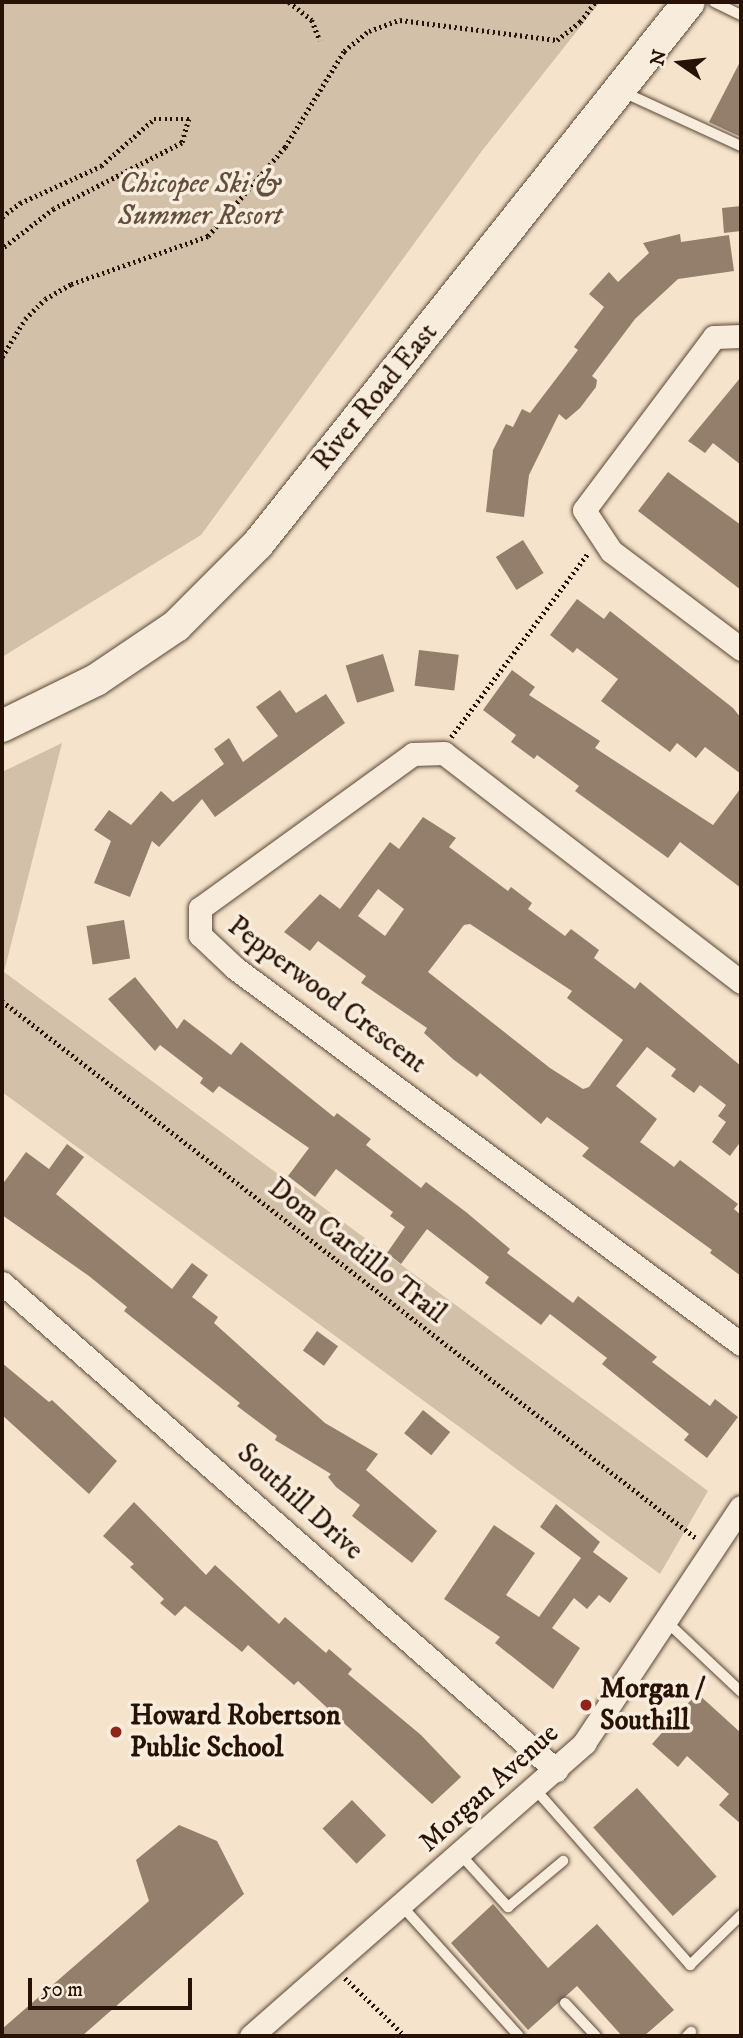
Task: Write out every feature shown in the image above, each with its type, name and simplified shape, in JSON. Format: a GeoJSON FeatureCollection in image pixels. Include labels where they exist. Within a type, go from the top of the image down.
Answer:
{"type":"FeatureCollection","features":[{"type":"Feature","properties":{"kind":"street","name":"River Road East"},"geometry":{"type":"LineString","coordinates":[[2,726],[96,680],[176,626],[258,544],[689,2]]}},
{"type":"Feature","properties":{"kind":"street"},"geometry":{"type":"LineString","coordinates":[[741,336],[714,337],[584,510],[611,551],[741,649]]}},
{"type":"Feature","properties":{"kind":"street"},"geometry":{"type":"LineString","coordinates":[[444,753],[741,982]]}},
{"type":"Feature","properties":{"kind":"street","name":"Pepperwood Crescent"},"geometry":{"type":"LineString","coordinates":[[444,753],[414,754],[200,908],[200,935],[235,968],[741,1344]]}},
{"type":"Feature","properties":{"kind":"street","name":"Southill Drive"},"geometry":{"type":"LineString","coordinates":[[2,1283],[556,1770]]}},
{"type":"Feature","properties":{"kind":"street","name":"Morgan Avenue"},"geometry":{"type":"LineString","coordinates":[[251,2036],[535,1789],[584,1743],[741,1507]]}},
{"type":"Feature","properties":{"kind":"lane"},"geometry":{"type":"LineString","coordinates":[[714,2],[741,15]]}},
{"type":"Feature","properties":{"kind":"lane"},"geometry":{"type":"LineString","coordinates":[[619,91],[741,146]]}},
{"type":"Feature","properties":{"kind":"lane"},"geometry":{"type":"LineString","coordinates":[[666,1620],[741,1692]]}},
{"type":"Feature","properties":{"kind":"lane"},"geometry":{"type":"LineString","coordinates":[[535,1789],[690,1965],[741,1915]]}},
{"type":"Feature","properties":{"kind":"lane"},"geometry":{"type":"LineString","coordinates":[[460,1854],[508,1907],[563,1861]]}},
{"type":"Feature","properties":{"kind":"lane"},"geometry":{"type":"LineString","coordinates":[[401,1905],[519,2036]]}},
{"type":"Feature","properties":{"kind":"lane"},"geometry":{"type":"LineString","coordinates":[[565,2003],[596,2036]]}},
{"type":"Feature","properties":{"kind":"path"},"geometry":{"type":"LineString","coordinates":[[289,2],[312,20],[320,41]]}},
{"type":"Feature","properties":{"kind":"path"},"geometry":{"type":"LineString","coordinates":[[2,357],[25,319],[45,299],[71,284],[208,236],[285,147],[344,51],[369,31],[400,20],[557,40],[580,22],[595,2]]}},
{"type":"Feature","properties":{"kind":"path"},"geometry":{"type":"LineString","coordinates":[[2,217],[20,203],[101,166],[154,118],[189,119],[182,143],[54,209],[2,249]]}},
{"type":"Feature","properties":{"kind":"path"},"geometry":{"type":"LineString","coordinates":[[444,753],[459,721],[600,535]]}},
{"type":"Feature","properties":{"kind":"path","name":"Dom Cardillo Trail"},"geometry":{"type":"LineString","coordinates":[[2,1001],[688,1533]]}},
{"type":"Feature","properties":{"kind":"path"},"geometry":{"type":"LineString","coordinates":[[351,1983],[405,2036]]}},
{"type":"Feature","properties":{"kind":"green space","name":"Chicopee Ski & Summer Resort"},"geometry":{"type":"Polygon","coordinates":[[[2,2],[600,2],[481,152],[201,535],[2,657],[2,2]]]}},
{"type":"Feature","properties":{"kind":"green space"},"geometry":{"type":"Polygon","coordinates":[[[62,743],[4,972],[708,1491],[660,1574],[2,1092],[2,772],[62,743]]]}},
{"type":"Feature","properties":{"kind":"building"},"geometry":{"type":"Polygon","coordinates":[[[741,60],[741,137],[709,122],[741,60]]]}},
{"type":"Feature","properties":{"kind":"building"},"geometry":{"type":"Polygon","coordinates":[[[741,206],[741,231],[724,233],[722,208],[741,206]]]}},
{"type":"Feature","properties":{"kind":"building"},"geometry":{"type":"Polygon","coordinates":[[[680,234],[681,242],[729,235],[734,271],[678,279],[635,319],[592,376],[597,380],[596,387],[580,408],[566,420],[559,414],[529,475],[524,517],[486,512],[493,450],[506,424],[513,427],[522,409],[530,413],[578,350],[574,347],[604,307],[589,294],[609,272],[618,282],[649,253],[643,243],[680,234]]]}},
{"type":"Feature","properties":{"kind":"building"},"geometry":{"type":"Polygon","coordinates":[[[741,377],[741,465],[713,443],[705,453],[688,441],[741,377]]]}},
{"type":"Feature","properties":{"kind":"building"},"geometry":{"type":"Polygon","coordinates":[[[668,472],[741,525],[741,590],[638,511],[668,472]]]}},
{"type":"Feature","properties":{"kind":"building"},"geometry":{"type":"Polygon","coordinates":[[[523,540],[544,573],[517,590],[496,557],[523,540]]]}},
{"type":"Feature","properties":{"kind":"building"},"geometry":{"type":"Polygon","coordinates":[[[577,599],[604,619],[610,611],[733,708],[741,718],[741,774],[705,747],[696,758],[677,743],[670,752],[601,701],[618,679],[577,648],[573,653],[550,635],[577,599]]]}},
{"type":"Feature","properties":{"kind":"building"},"geometry":{"type":"Polygon","coordinates":[[[419,650],[459,655],[454,691],[415,686],[419,650]]]}},
{"type":"Feature","properties":{"kind":"building"},"geometry":{"type":"Polygon","coordinates":[[[383,654],[394,691],[357,703],[346,665],[383,654]]]}},
{"type":"Feature","properties":{"kind":"building"},"geometry":{"type":"Polygon","coordinates":[[[512,670],[535,687],[529,695],[600,741],[595,748],[713,825],[741,788],[741,888],[680,842],[668,858],[575,791],[579,786],[537,755],[534,759],[511,742],[516,735],[483,710],[512,670]]]}},
{"type":"Feature","properties":{"kind":"building"},"geometry":{"type":"Polygon","coordinates":[[[280,690],[296,713],[326,694],[345,723],[215,817],[202,799],[159,847],[152,841],[130,897],[94,883],[111,841],[94,830],[109,810],[131,825],[161,791],[173,802],[224,764],[214,749],[229,738],[243,762],[278,736],[256,707],[280,690]]]}},
{"type":"Feature","properties":{"kind":"building"},"geometry":{"type":"Polygon","coordinates":[[[423,817],[456,838],[449,847],[508,891],[511,887],[532,903],[528,909],[565,936],[571,929],[599,950],[594,958],[635,989],[640,982],[741,1066],[741,1141],[730,1156],[712,1142],[726,1122],[718,1116],[726,1105],[700,1085],[694,1093],[671,1076],[676,1069],[647,1047],[616,1086],[657,1119],[640,1142],[674,1167],[680,1160],[738,1204],[734,1209],[741,1215],[741,1276],[710,1253],[712,1250],[582,1156],[589,1148],[547,1117],[541,1124],[480,1073],[477,1077],[454,1060],[424,1033],[427,1028],[361,983],[366,976],[318,941],[310,951],[284,932],[320,894],[340,909],[390,842],[399,849],[423,817]],[[378,889],[358,916],[385,936],[404,909],[378,889]],[[470,924],[464,925],[428,972],[550,1068],[583,1089],[589,1087],[623,1040],[567,998],[572,991],[470,924]]]}},
{"type":"Feature","properties":{"kind":"building"},"geometry":{"type":"Polygon","coordinates":[[[124,920],[130,959],[93,964],[86,926],[124,920]]]}},
{"type":"Feature","properties":{"kind":"building"},"geometry":{"type":"Polygon","coordinates":[[[135,977],[177,1029],[184,1019],[231,1055],[241,1042],[334,1117],[337,1113],[371,1139],[366,1145],[421,1188],[426,1182],[466,1212],[510,1249],[507,1253],[573,1303],[578,1296],[657,1357],[652,1362],[710,1406],[715,1399],[738,1417],[707,1458],[684,1440],[689,1434],[602,1364],[607,1358],[550,1314],[541,1325],[485,1283],[489,1277],[427,1229],[401,1264],[387,1253],[405,1227],[390,1216],[393,1212],[336,1169],[315,1197],[288,1176],[309,1148],[219,1086],[213,1093],[200,1083],[203,1078],[160,1045],[155,1051],[108,999],[135,977]]]}},
{"type":"Feature","properties":{"kind":"building"},"geometry":{"type":"Polygon","coordinates":[[[67,1144],[84,1157],[56,1194],[172,1289],[192,1263],[208,1275],[192,1297],[218,1317],[214,1323],[325,1423],[378,1454],[366,1470],[437,1531],[412,1563],[352,1516],[360,1505],[336,1487],[328,1477],[331,1474],[275,1440],[277,1436],[237,1406],[240,1403],[124,1311],[127,1307],[89,1276],[2,1215],[2,1185],[26,1152],[49,1169],[67,1144]]]}},
{"type":"Feature","properties":{"kind":"building"},"geometry":{"type":"Polygon","coordinates":[[[317,1331],[338,1346],[324,1366],[303,1350],[317,1331]]]}},
{"type":"Feature","properties":{"kind":"building"},"geometry":{"type":"Polygon","coordinates":[[[2,1363],[49,1402],[52,1400],[117,1461],[89,1494],[2,1415],[2,1363]]]}},
{"type":"Feature","properties":{"kind":"building"},"geometry":{"type":"Polygon","coordinates":[[[423,1410],[450,1432],[431,1455],[404,1433],[423,1410]]]}},
{"type":"Feature","properties":{"kind":"building"},"geometry":{"type":"Polygon","coordinates":[[[134,1502],[206,1575],[215,1565],[279,1624],[285,1617],[326,1653],[329,1649],[352,1669],[348,1674],[421,1735],[461,1777],[432,1804],[298,1681],[294,1685],[248,1645],[242,1652],[185,1606],[175,1616],[160,1603],[164,1599],[130,1567],[134,1564],[103,1536],[134,1502]]]}},
{"type":"Feature","properties":{"kind":"building"},"geometry":{"type":"Polygon","coordinates":[[[556,1504],[600,1542],[593,1552],[628,1578],[610,1603],[599,1595],[587,1609],[574,1598],[552,1628],[580,1648],[553,1689],[495,1643],[500,1637],[444,1599],[494,1525],[535,1553],[506,1595],[539,1617],[581,1558],[540,1527],[556,1504]]]}},
{"type":"Feature","properties":{"kind":"building"},"geometry":{"type":"Polygon","coordinates":[[[697,1693],[741,1733],[741,1824],[719,1805],[729,1794],[687,1756],[678,1767],[652,1744],[697,1693]]]}},
{"type":"Feature","properties":{"kind":"building"},"geometry":{"type":"Polygon","coordinates":[[[637,1788],[717,1876],[673,1916],[593,1827],[637,1788]]]}},
{"type":"Feature","properties":{"kind":"building"},"geometry":{"type":"Polygon","coordinates":[[[352,1800],[386,1835],[357,1864],[323,1828],[352,1800]]]}},
{"type":"Feature","properties":{"kind":"building"},"geometry":{"type":"Polygon","coordinates":[[[179,1825],[217,1841],[244,1894],[82,2036],[2,2036],[2,2029],[149,1901],[136,1860],[179,1825]]]}},
{"type":"Feature","properties":{"kind":"building"},"geometry":{"type":"Polygon","coordinates":[[[493,1904],[548,1968],[597,1924],[674,2010],[644,2036],[622,2036],[577,1986],[528,2030],[451,1943],[493,1904]]]}},
{"type":"Feature","properties":{"kind":"place","name":"Morgan / Southill"},"geometry":{"type":"Point","coordinates":[586,1705]}},
{"type":"Feature","properties":{"kind":"place","name":"Howard Robertson Public School"},"geometry":{"type":"Point","coordinates":[116,1732]}}]}
